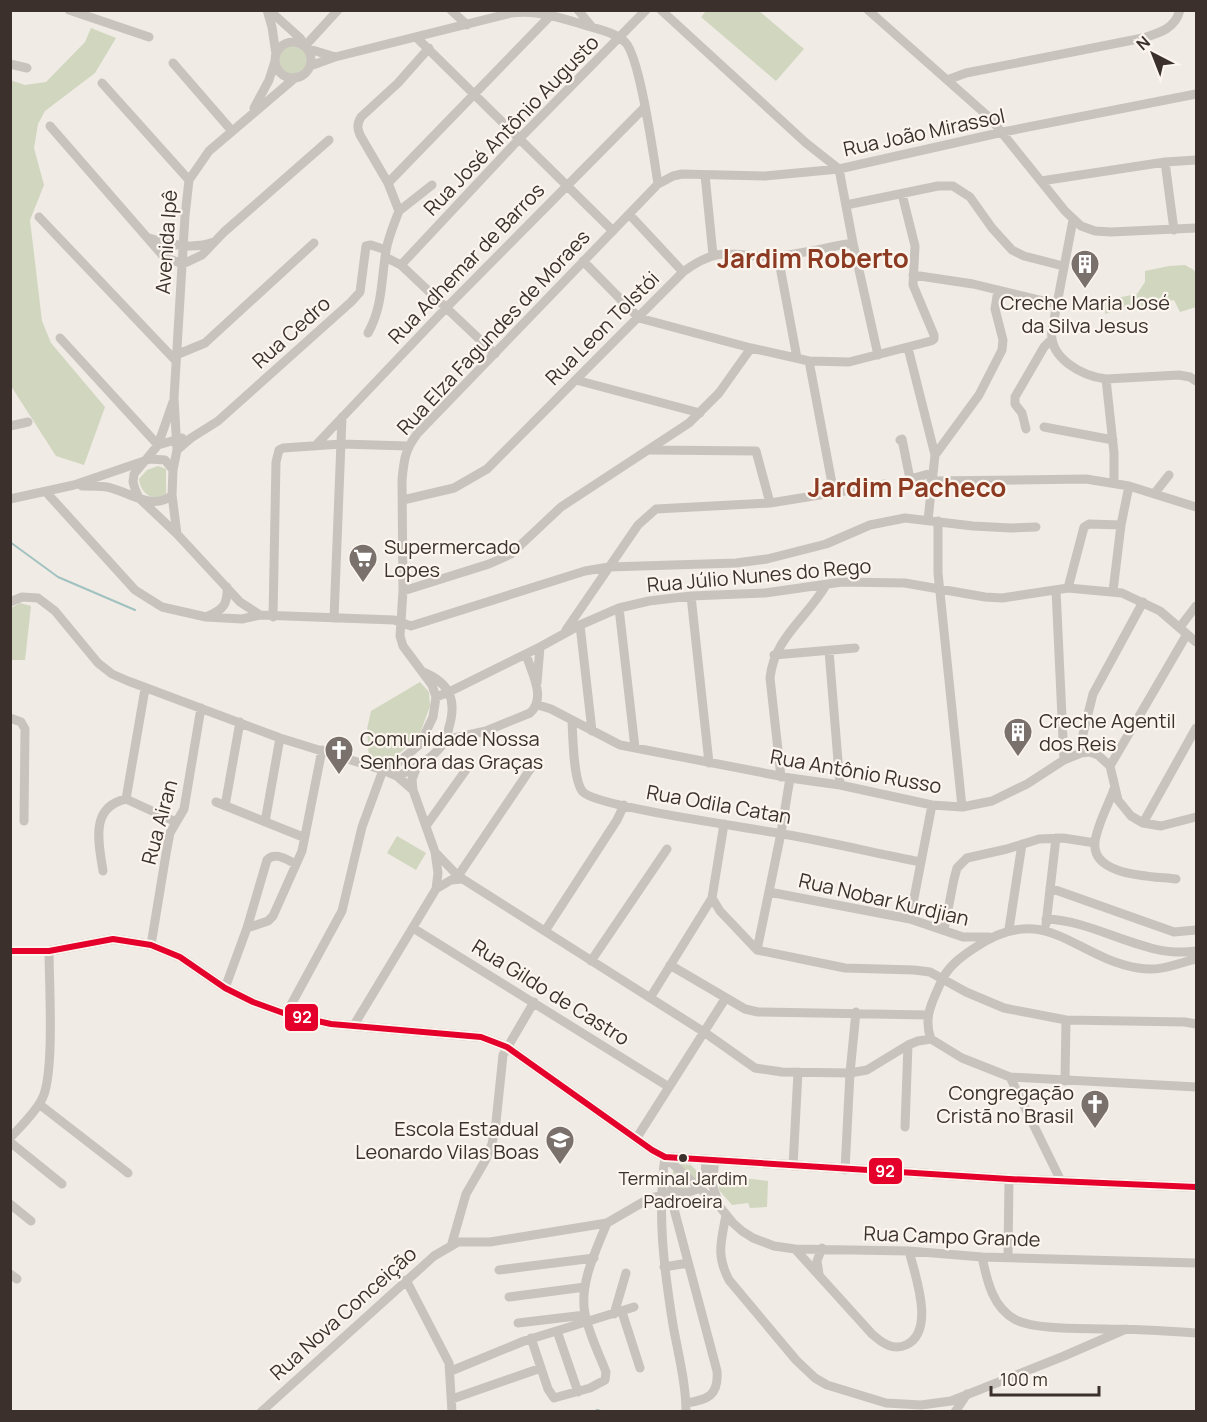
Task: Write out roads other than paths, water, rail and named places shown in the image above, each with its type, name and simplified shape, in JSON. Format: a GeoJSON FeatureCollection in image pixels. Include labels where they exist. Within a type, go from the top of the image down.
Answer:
{"type":"FeatureCollection","features":[{"type":"Feature","properties":{"kind":"main road"},"geometry":{"type":"LineString","coordinates":[[10,951],[49,951],[113,939],[151,945],[180,955],[225,988],[253,1002],[286,1014],[331,1024],[481,1037],[507,1047],[665,1157],[1010,1179],[1197,1186]]}},
{"type":"Feature","properties":{"kind":"street"},"geometry":{"type":"LineString","coordinates":[[69,10],[149,38]]}},
{"type":"Feature","properties":{"kind":"street"},"geometry":{"type":"LineString","coordinates":[[268,10],[300,38],[310,56],[310,66]]}},
{"type":"Feature","properties":{"kind":"street"},"geometry":{"type":"LineString","coordinates":[[268,10],[273,27],[275,57],[279,72],[290,77],[302,75],[310,66],[335,57],[511,13],[551,15],[620,38],[626,42],[633,55],[645,107],[658,184]]}},
{"type":"Feature","properties":{"kind":"street"},"geometry":{"type":"LineString","coordinates":[[305,47],[338,10]]}},
{"type":"Feature","properties":{"kind":"street"},"geometry":{"type":"LineString","coordinates":[[451,10],[467,25]]}},
{"type":"Feature","properties":{"kind":"street"},"geometry":{"type":"LineString","coordinates":[[578,10],[593,28]]}},
{"type":"Feature","properties":{"kind":"street","name":"Rua José Antônio Augusto"},"geometry":{"type":"LineString","coordinates":[[401,265],[520,138],[646,10]]}},
{"type":"Feature","properties":{"kind":"street"},"geometry":{"type":"LineString","coordinates":[[661,10],[806,143],[839,169],[853,243],[881,355]]}},
{"type":"Feature","properties":{"kind":"street"},"geometry":{"type":"LineString","coordinates":[[868,10],[1003,132],[1073,220],[1081,226],[1095,231],[1197,228]]}},
{"type":"Feature","properties":{"kind":"street"},"geometry":{"type":"LineString","coordinates":[[947,80],[966,73],[1160,33],[1172,25],[1180,10]]}},
{"type":"Feature","properties":{"kind":"street"},"geometry":{"type":"LineString","coordinates":[[388,183],[551,15]]}},
{"type":"Feature","properties":{"kind":"street"},"geometry":{"type":"LineString","coordinates":[[416,37],[613,231]]}},
{"type":"Feature","properties":{"kind":"street"},"geometry":{"type":"LineString","coordinates":[[275,57],[282,45],[294,42],[335,57]]}},
{"type":"Feature","properties":{"kind":"street"},"geometry":{"type":"LineString","coordinates":[[399,211],[388,183],[357,129],[360,117],[398,83],[429,48]]}},
{"type":"Feature","properties":{"kind":"street","name":"Avenida Ipê"},"geometry":{"type":"LineString","coordinates":[[250,114],[263,94],[275,57]]}},
{"type":"Feature","properties":{"kind":"street"},"geometry":{"type":"LineString","coordinates":[[10,63],[27,68]]}},
{"type":"Feature","properties":{"kind":"street"},"geometry":{"type":"LineString","coordinates":[[172,63],[232,131]]}},
{"type":"Feature","properties":{"kind":"street","name":"Avenida Ipê"},"geometry":{"type":"LineString","coordinates":[[173,470],[177,450],[174,398],[176,358],[189,180],[209,151],[296,77]]}},
{"type":"Feature","properties":{"kind":"street"},"geometry":{"type":"LineString","coordinates":[[102,84],[189,180]]}},
{"type":"Feature","properties":{"kind":"street","name":"Rua João Mirassol"},"geometry":{"type":"LineString","coordinates":[[658,184],[682,174],[765,176],[839,169],[1003,132],[1197,94]]}},
{"type":"Feature","properties":{"kind":"street","name":"Rua Adhemar de Barros"},"geometry":{"type":"LineString","coordinates":[[315,446],[567,184],[645,107]]}},
{"type":"Feature","properties":{"kind":"street"},"geometry":{"type":"LineString","coordinates":[[50,126],[164,257],[183,264],[202,255],[329,140]]}},
{"type":"Feature","properties":{"kind":"street"},"geometry":{"type":"LineString","coordinates":[[1041,181],[1165,162],[1197,160]]}},
{"type":"Feature","properties":{"kind":"street"},"geometry":{"type":"LineString","coordinates":[[1165,162],[1174,230]]}},
{"type":"Feature","properties":{"kind":"street"},"geometry":{"type":"LineString","coordinates":[[705,175],[713,255]]}},
{"type":"Feature","properties":{"kind":"street","name":"Rua Elza Fagundes de Moraes"},"geometry":{"type":"LineString","coordinates":[[436,697],[432,684],[404,646],[400,636],[404,591],[403,463],[408,446],[658,184]]}},
{"type":"Feature","properties":{"kind":"street"},"geometry":{"type":"LineString","coordinates":[[368,333],[381,302],[385,253],[399,211],[432,185]]}},
{"type":"Feature","properties":{"kind":"street"},"geometry":{"type":"LineString","coordinates":[[846,205],[938,186],[958,188],[970,197],[992,228],[1012,250],[1024,256],[1063,266]]}},
{"type":"Feature","properties":{"kind":"street"},"geometry":{"type":"LineString","coordinates":[[583,261],[639,318],[809,361],[849,362],[931,342],[934,337],[913,285],[915,246],[902,194]]}},
{"type":"Feature","properties":{"kind":"street"},"geometry":{"type":"LineString","coordinates":[[629,214],[682,272]]}},
{"type":"Feature","properties":{"kind":"street"},"geometry":{"type":"LineString","coordinates":[[39,217],[176,358],[205,343],[314,243]]}},
{"type":"Feature","properties":{"kind":"street"},"geometry":{"type":"LineString","coordinates":[[1026,429],[1022,413],[1015,404],[1015,397],[1051,340],[1073,220]]}},
{"type":"Feature","properties":{"kind":"street"},"geometry":{"type":"LineString","coordinates":[[149,238],[167,244],[183,245],[201,246],[214,242]]}},
{"type":"Feature","properties":{"kind":"street","name":"Rua Leon Tolstói"},"geometry":{"type":"LineString","coordinates":[[403,500],[454,488],[487,469],[639,318],[682,272],[704,258],[726,253],[778,256],[853,243]]}},
{"type":"Feature","properties":{"kind":"street","name":"Rua Cedro"},"geometry":{"type":"LineString","coordinates":[[177,450],[218,421],[351,302],[360,292],[366,246],[370,245],[385,253]]}},
{"type":"Feature","properties":{"kind":"street"},"geometry":{"type":"LineString","coordinates":[[385,253],[401,265],[495,354]]}},
{"type":"Feature","properties":{"kind":"street"},"geometry":{"type":"LineString","coordinates":[[778,256],[797,358]]}},
{"type":"Feature","properties":{"kind":"street"},"geometry":{"type":"LineString","coordinates":[[913,275],[964,282],[1056,304]]}},
{"type":"Feature","properties":{"kind":"street"},"geometry":{"type":"LineString","coordinates":[[935,455],[979,395],[1002,350],[1003,340],[995,309],[998,290]]}},
{"type":"Feature","properties":{"kind":"street"},"geometry":{"type":"LineString","coordinates":[[60,338],[158,445],[177,438],[191,438]]}},
{"type":"Feature","properties":{"kind":"street"},"geometry":{"type":"LineString","coordinates":[[1051,340],[1056,349],[1077,371],[1085,375],[1106,379],[1179,375],[1197,381]]}},
{"type":"Feature","properties":{"kind":"street"},"geometry":{"type":"LineString","coordinates":[[404,591],[489,564],[511,554],[561,507],[683,428],[719,393],[751,348]]}},
{"type":"Feature","properties":{"kind":"street"},"geometry":{"type":"LineString","coordinates":[[908,348],[935,455],[928,520]]}},
{"type":"Feature","properties":{"kind":"street"},"geometry":{"type":"LineString","coordinates":[[809,361],[834,494]]}},
{"type":"Feature","properties":{"kind":"street"},"geometry":{"type":"LineString","coordinates":[[1106,379],[1113,440],[1114,483]]}},
{"type":"Feature","properties":{"kind":"street"},"geometry":{"type":"LineString","coordinates":[[576,380],[700,413]]}},
{"type":"Feature","properties":{"kind":"street","name":"Avenida Ipê"},"geometry":{"type":"LineString","coordinates":[[141,463],[158,445],[174,398]]}},
{"type":"Feature","properties":{"kind":"street"},"geometry":{"type":"LineString","coordinates":[[334,618],[342,417]]}},
{"type":"Feature","properties":{"kind":"street"},"geometry":{"type":"LineString","coordinates":[[10,426],[28,422]]}},
{"type":"Feature","properties":{"kind":"street"},"geometry":{"type":"LineString","coordinates":[[1044,427],[1113,440]]}},
{"type":"Feature","properties":{"kind":"street"},"geometry":{"type":"LineString","coordinates":[[900,440],[902,439],[910,479],[932,477],[1086,479],[1129,486],[1197,507]]}},
{"type":"Feature","properties":{"kind":"street"},"geometry":{"type":"LineString","coordinates":[[273,617],[277,454],[284,448],[341,444],[408,446]]}},
{"type":"Feature","properties":{"kind":"street"},"geometry":{"type":"LineString","coordinates":[[650,450],[756,451],[770,503]]}},
{"type":"Feature","properties":{"kind":"street"},"geometry":{"type":"LineString","coordinates":[[10,500],[74,485],[157,458],[165,460],[173,470],[172,495],[177,534]]}},
{"type":"Feature","properties":{"kind":"street"},"geometry":{"type":"LineString","coordinates":[[141,463],[134,474],[133,482],[140,498],[249,609],[260,615],[273,617],[394,620],[411,626],[554,580],[609,567],[767,559],[826,544],[870,525],[905,518],[1001,528],[1036,527]]}},
{"type":"Feature","properties":{"kind":"street"},"geometry":{"type":"LineString","coordinates":[[1154,494],[1169,474]]}},
{"type":"Feature","properties":{"kind":"street"},"geometry":{"type":"LineString","coordinates":[[74,485],[106,487],[152,502],[160,502],[172,495]]}},
{"type":"Feature","properties":{"kind":"street"},"geometry":{"type":"LineString","coordinates":[[1113,591],[1120,525],[1129,486]]}},
{"type":"Feature","properties":{"kind":"street"},"geometry":{"type":"LineString","coordinates":[[563,634],[638,525],[656,509],[770,503],[863,488]]}},
{"type":"Feature","properties":{"kind":"street"},"geometry":{"type":"LineString","coordinates":[[46,492],[135,590],[162,607],[206,617],[242,619],[260,615]]}},
{"type":"Feature","properties":{"kind":"street"},"geometry":{"type":"LineString","coordinates":[[938,521],[940,589],[962,807]]}},
{"type":"Feature","properties":{"kind":"street"},"geometry":{"type":"LineString","coordinates":[[1068,588],[1084,526],[1089,524],[1120,525]]}},
{"type":"Feature","properties":{"kind":"street","name":"Rua Júlio Nunes do Rego"},"geometry":{"type":"LineString","coordinates":[[436,697],[449,693],[579,625],[619,608],[649,601],[691,596],[765,593],[842,582],[889,582],[1002,598],[1068,588],[1113,591],[1143,602],[1180,627],[1197,642]]}},
{"type":"Feature","properties":{"kind":"street"},"geometry":{"type":"LineString","coordinates":[[757,950],[781,833],[786,778],[770,678],[774,655],[789,631],[810,609],[826,585]]}},
{"type":"Feature","properties":{"kind":"street"},"geometry":{"type":"LineString","coordinates":[[206,617],[221,611],[228,598],[227,587]]}},
{"type":"Feature","properties":{"kind":"street"},"geometry":{"type":"LineString","coordinates":[[1056,590],[1064,760]]}},
{"type":"Feature","properties":{"kind":"street"},"geometry":{"type":"LineString","coordinates":[[691,596],[709,763]]}},
{"type":"Feature","properties":{"kind":"street"},"geometry":{"type":"LineString","coordinates":[[10,602],[22,597],[38,598],[55,611],[98,663],[112,674],[145,689],[280,738],[383,770],[397,776],[413,789]]}},
{"type":"Feature","properties":{"kind":"street"},"geometry":{"type":"LineString","coordinates":[[1143,602],[1093,694],[1087,711],[1081,753],[1090,752],[1098,755],[1110,766],[1114,789],[1123,807],[1131,816],[1143,823],[1161,826],[1197,817]]}},
{"type":"Feature","properties":{"kind":"street"},"geometry":{"type":"LineString","coordinates":[[1180,627],[1197,606]]}},
{"type":"Feature","properties":{"kind":"street"},"geometry":{"type":"LineString","coordinates":[[619,608],[635,748]]}},
{"type":"Feature","properties":{"kind":"street"},"geometry":{"type":"LineString","coordinates":[[579,625],[592,731]]}},
{"type":"Feature","properties":{"kind":"street"},"geometry":{"type":"LineString","coordinates":[[1110,766],[1188,634]]}},
{"type":"Feature","properties":{"kind":"street"},"geometry":{"type":"LineString","coordinates":[[445,740],[467,736],[530,713],[538,705],[540,647]]}},
{"type":"Feature","properties":{"kind":"street"},"geometry":{"type":"LineString","coordinates":[[774,655],[855,648]]}},
{"type":"Feature","properties":{"kind":"street"},"geometry":{"type":"LineString","coordinates":[[829,651],[840,785]]}},
{"type":"Feature","properties":{"kind":"street"},"geometry":{"type":"LineString","coordinates":[[526,654],[537,689]]}},
{"type":"Feature","properties":{"kind":"street","name":"Rua Elza Fagundes de Moraes"},"geometry":{"type":"LineString","coordinates":[[423,672],[436,677],[449,693]]}},
{"type":"Feature","properties":{"kind":"street"},"geometry":{"type":"LineString","coordinates":[[126,800],[145,689]]}},
{"type":"Feature","properties":{"kind":"street"},"geometry":{"type":"LineString","coordinates":[[397,776],[416,769],[445,740],[454,707],[449,693]]}},
{"type":"Feature","properties":{"kind":"street"},"geometry":{"type":"LineString","coordinates":[[286,1014],[342,911],[360,835],[383,770],[410,754],[420,744],[433,717],[436,697]]}},
{"type":"Feature","properties":{"kind":"street","name":"Rua Antônio Russo"},"geometry":{"type":"LineString","coordinates":[[538,705],[551,709],[620,745],[786,778],[840,785],[932,805],[962,807],[982,804],[1006,796],[1064,760],[1081,753]]}},
{"type":"Feature","properties":{"kind":"street","name":"Rua Airan"},"geometry":{"type":"LineString","coordinates":[[151,945],[170,833],[184,808],[201,708]]}},
{"type":"Feature","properties":{"kind":"street"},"geometry":{"type":"LineString","coordinates":[[10,718],[21,723],[25,729],[24,821]]}},
{"type":"Feature","properties":{"kind":"street","name":"Rua Odila Catan"},"geometry":{"type":"LineString","coordinates":[[572,721],[577,780],[581,790],[587,795],[624,805],[781,833],[921,862]]}},
{"type":"Feature","properties":{"kind":"street"},"geometry":{"type":"LineString","coordinates":[[240,722],[220,804],[303,837]]}},
{"type":"Feature","properties":{"kind":"street"},"geometry":{"type":"LineString","coordinates":[[1143,823],[1197,728]]}},
{"type":"Feature","properties":{"kind":"street"},"geometry":{"type":"LineString","coordinates":[[265,822],[280,738]]}},
{"type":"Feature","properties":{"kind":"street"},"geometry":{"type":"LineString","coordinates":[[247,928],[268,921],[273,916],[302,851],[322,750]]}},
{"type":"Feature","properties":{"kind":"street"},"geometry":{"type":"LineString","coordinates":[[426,826],[468,767]]}},
{"type":"Feature","properties":{"kind":"street"},"geometry":{"type":"LineString","coordinates":[[436,889],[461,877],[531,768]]}},
{"type":"Feature","properties":{"kind":"street"},"geometry":{"type":"LineString","coordinates":[[354,1025],[436,889],[438,873],[435,852],[413,789],[412,779],[416,769]]}},
{"type":"Feature","properties":{"kind":"street"},"geometry":{"type":"LineString","coordinates":[[1114,789],[1095,843],[1100,860],[1113,869],[1176,879]]}},
{"type":"Feature","properties":{"kind":"street"},"geometry":{"type":"LineString","coordinates":[[103,871],[98,834],[99,824],[108,808],[115,803],[126,800],[176,822]]}},
{"type":"Feature","properties":{"kind":"street"},"geometry":{"type":"LineString","coordinates":[[545,931],[617,820],[624,805]]}},
{"type":"Feature","properties":{"kind":"street"},"geometry":{"type":"LineString","coordinates":[[910,919],[932,805]]}},
{"type":"Feature","properties":{"kind":"street"},"geometry":{"type":"LineString","coordinates":[[650,998],[712,898],[724,824]]}},
{"type":"Feature","properties":{"kind":"street"},"geometry":{"type":"LineString","coordinates":[[944,930],[954,879],[962,862],[973,855],[1007,849],[1039,839],[1056,838],[1095,843]]}},
{"type":"Feature","properties":{"kind":"street"},"geometry":{"type":"LineString","coordinates":[[1046,924],[1056,838]]}},
{"type":"Feature","properties":{"kind":"street"},"geometry":{"type":"LineString","coordinates":[[1009,929],[1022,844]]}},
{"type":"Feature","properties":{"kind":"street"},"geometry":{"type":"LineString","coordinates":[[591,961],[667,849]]}},
{"type":"Feature","properties":{"kind":"street"},"geometry":{"type":"LineString","coordinates":[[435,852],[461,877],[704,1032],[755,1068],[782,1072],[850,1073],[874,1067],[908,1045],[931,1039],[962,1058],[1010,1077],[1197,1087]]}},
{"type":"Feature","properties":{"kind":"street"},"geometry":{"type":"LineString","coordinates":[[225,988],[247,928],[269,856],[276,855],[296,864]]}},
{"type":"Feature","properties":{"kind":"street"},"geometry":{"type":"LineString","coordinates":[[1050,888],[1174,932],[1197,930]]}},
{"type":"Feature","properties":{"kind":"street","name":"Rua Nobar Kurdjian"},"geometry":{"type":"LineString","coordinates":[[769,892],[910,919],[963,937],[991,936]]}},
{"type":"Feature","properties":{"kind":"street"},"geometry":{"type":"LineString","coordinates":[[712,898],[728,920],[757,950],[845,968],[922,970],[1004,1008],[1066,1020],[1197,1024]]}},
{"type":"Feature","properties":{"kind":"street"},"geometry":{"type":"LineString","coordinates":[[1046,924],[1122,964],[1155,970],[1197,959]]}},
{"type":"Feature","properties":{"kind":"street"},"geometry":{"type":"LineString","coordinates":[[931,1039],[927,1015],[942,978],[953,963],[991,936],[1009,929],[1046,924],[1084,925],[1145,947],[1174,954],[1197,951]]}},
{"type":"Feature","properties":{"kind":"street","name":"Rua Gildo de Castro"},"geometry":{"type":"LineString","coordinates":[[413,928],[669,1087]]}},
{"type":"Feature","properties":{"kind":"street"},"geometry":{"type":"LineString","coordinates":[[49,951],[46,1090],[39,1104],[10,1140],[62,1184]]}},
{"type":"Feature","properties":{"kind":"street"},"geometry":{"type":"LineString","coordinates":[[1174,954],[1175,966]]}},
{"type":"Feature","properties":{"kind":"street"},"geometry":{"type":"LineString","coordinates":[[670,965],[746,1010],[927,1015]]}},
{"type":"Feature","properties":{"kind":"street"},"geometry":{"type":"LineString","coordinates":[[636,1139],[725,999]]}},
{"type":"Feature","properties":{"kind":"street"},"geometry":{"type":"LineString","coordinates":[[534,1002],[507,1047],[501,1064],[492,1144],[466,1194],[452,1244],[490,1242],[607,1223],[641,1201],[669,1194],[691,1192],[700,1188],[711,1160]]}},
{"type":"Feature","properties":{"kind":"street"},"geometry":{"type":"LineString","coordinates":[[845,1170],[856,1012]]}},
{"type":"Feature","properties":{"kind":"street"},"geometry":{"type":"LineString","coordinates":[[1065,1081],[1066,1020]]}},
{"type":"Feature","properties":{"kind":"street"},"geometry":{"type":"LineString","coordinates":[[905,1127],[908,1045]]}},
{"type":"Feature","properties":{"kind":"street"},"geometry":{"type":"LineString","coordinates":[[793,1166],[798,1072]]}},
{"type":"Feature","properties":{"kind":"street"},"geometry":{"type":"LineString","coordinates":[[1010,1077],[1061,1181]]}},
{"type":"Feature","properties":{"kind":"street"},"geometry":{"type":"LineString","coordinates":[[39,1104],[128,1173]]}},
{"type":"Feature","properties":{"kind":"street"},"geometry":{"type":"LineString","coordinates":[[662,1175],[667,1185],[718,1380],[714,1390],[705,1400],[686,1407],[664,1267],[662,1214],[669,1194],[662,1175],[665,1157]]}},
{"type":"Feature","properties":{"kind":"street","name":"Rua Campo Grande"},"geometry":{"type":"LineString","coordinates":[[665,1157],[700,1188],[733,1223],[753,1238],[774,1246],[909,1251],[982,1257],[1197,1263]]}},
{"type":"Feature","properties":{"kind":"street"},"geometry":{"type":"LineString","coordinates":[[711,1160],[713,1191],[723,1211],[719,1248],[722,1267],[729,1280],[796,1360],[815,1378],[827,1385],[886,1403],[936,1405],[1064,1356],[1126,1329]]}},
{"type":"Feature","properties":{"kind":"street"},"geometry":{"type":"LineString","coordinates":[[1008,1256],[1010,1179]]}},
{"type":"Feature","properties":{"kind":"street"},"geometry":{"type":"LineString","coordinates":[[10,1204],[31,1221]]}},
{"type":"Feature","properties":{"kind":"street"},"geometry":{"type":"LineString","coordinates":[[662,1214],[674,1214]]}},
{"type":"Feature","properties":{"kind":"street"},"geometry":{"type":"LineString","coordinates":[[531,1338],[550,1395],[554,1398],[601,1383],[606,1377],[586,1318],[585,1287],[607,1223]]}},
{"type":"Feature","properties":{"kind":"street","name":"Rua Nova Conceição"},"geometry":{"type":"LineString","coordinates":[[261,1412],[406,1280],[452,1244]]}},
{"type":"Feature","properties":{"kind":"street"},"geometry":{"type":"LineString","coordinates":[[795,1248],[880,1341],[892,1347],[903,1346],[917,1336],[921,1324],[922,1308],[909,1251]]}},
{"type":"Feature","properties":{"kind":"street"},"geometry":{"type":"LineString","coordinates":[[819,1275],[817,1261],[822,1248]]}},
{"type":"Feature","properties":{"kind":"street"},"geometry":{"type":"LineString","coordinates":[[982,1257],[988,1285],[1002,1308],[1016,1319],[1033,1324],[1061,1327],[1197,1333]]}},
{"type":"Feature","properties":{"kind":"street"},"geometry":{"type":"LineString","coordinates":[[499,1270],[594,1258]]}},
{"type":"Feature","properties":{"kind":"street"},"geometry":{"type":"LineString","coordinates":[[664,1267],[688,1263]]}},
{"type":"Feature","properties":{"kind":"street"},"geometry":{"type":"LineString","coordinates":[[626,1273],[618,1313],[640,1368]]}},
{"type":"Feature","properties":{"kind":"street"},"geometry":{"type":"LineString","coordinates":[[406,1280],[451,1371],[452,1412]]}},
{"type":"Feature","properties":{"kind":"street"},"geometry":{"type":"LineString","coordinates":[[509,1298],[585,1287]]}},
{"type":"Feature","properties":{"kind":"street"},"geometry":{"type":"LineString","coordinates":[[518,1323],[586,1318],[618,1313],[634,1307]]}},
{"type":"Feature","properties":{"kind":"street"},"geometry":{"type":"LineString","coordinates":[[451,1371],[586,1318]]}},
{"type":"Feature","properties":{"kind":"street"},"geometry":{"type":"LineString","coordinates":[[557,1331],[578,1392]]}},
{"type":"Feature","properties":{"kind":"street"},"geometry":{"type":"LineString","coordinates":[[452,1400],[541,1368]]}},
{"type":"Feature","properties":{"kind":"street"},"geometry":{"type":"LineString","coordinates":[[955,1412],[968,1394]]}},
{"type":"Feature","properties":{"kind":"waterway"},"geometry":{"type":"LineString","coordinates":[[10,542],[58,577],[135,610]]}},
{"type":"Feature","properties":{"kind":"waterway"},"geometry":{"type":"LineString","coordinates":[[594,1412],[597,1410],[604,1412]]}},
{"type":"Feature","properties":{"kind":"place","name":"Creche Maria José da Silva Jesus"},"geometry":{"type":"Point","coordinates":[1085,290]}},
{"type":"Feature","properties":{"kind":"place","name":"Supermercado Lopes"},"geometry":{"type":"Point","coordinates":[363,584]}},
{"type":"Feature","properties":{"kind":"place","name":"Creche Agentil dos Reis"},"geometry":{"type":"Point","coordinates":[1018,758]}},
{"type":"Feature","properties":{"kind":"place","name":"Comunidade Nossa Senhora das Graças"},"geometry":{"type":"Point","coordinates":[339,776]}},
{"type":"Feature","properties":{"kind":"place","name":"Congregação Cristã no Brasil"},"geometry":{"type":"Point","coordinates":[1095,1130]}},
{"type":"Feature","properties":{"kind":"place","name":"Terminal Jardim Padroeira"},"geometry":{"type":"Point","coordinates":[683,1158]}},
{"type":"Feature","properties":{"kind":"place","name":"Escola Estadual Leonardo Vilas Boas"},"geometry":{"type":"Point","coordinates":[560,1166]}},
{"type":"Feature","properties":{"kind":"district","name":"Jardim Roberto"},"geometry":{"type":"Point","coordinates":[813,258]}},
{"type":"Feature","properties":{"kind":"district","name":"Jardim Pacheco"},"geometry":{"type":"Point","coordinates":[907,487]}}]}
